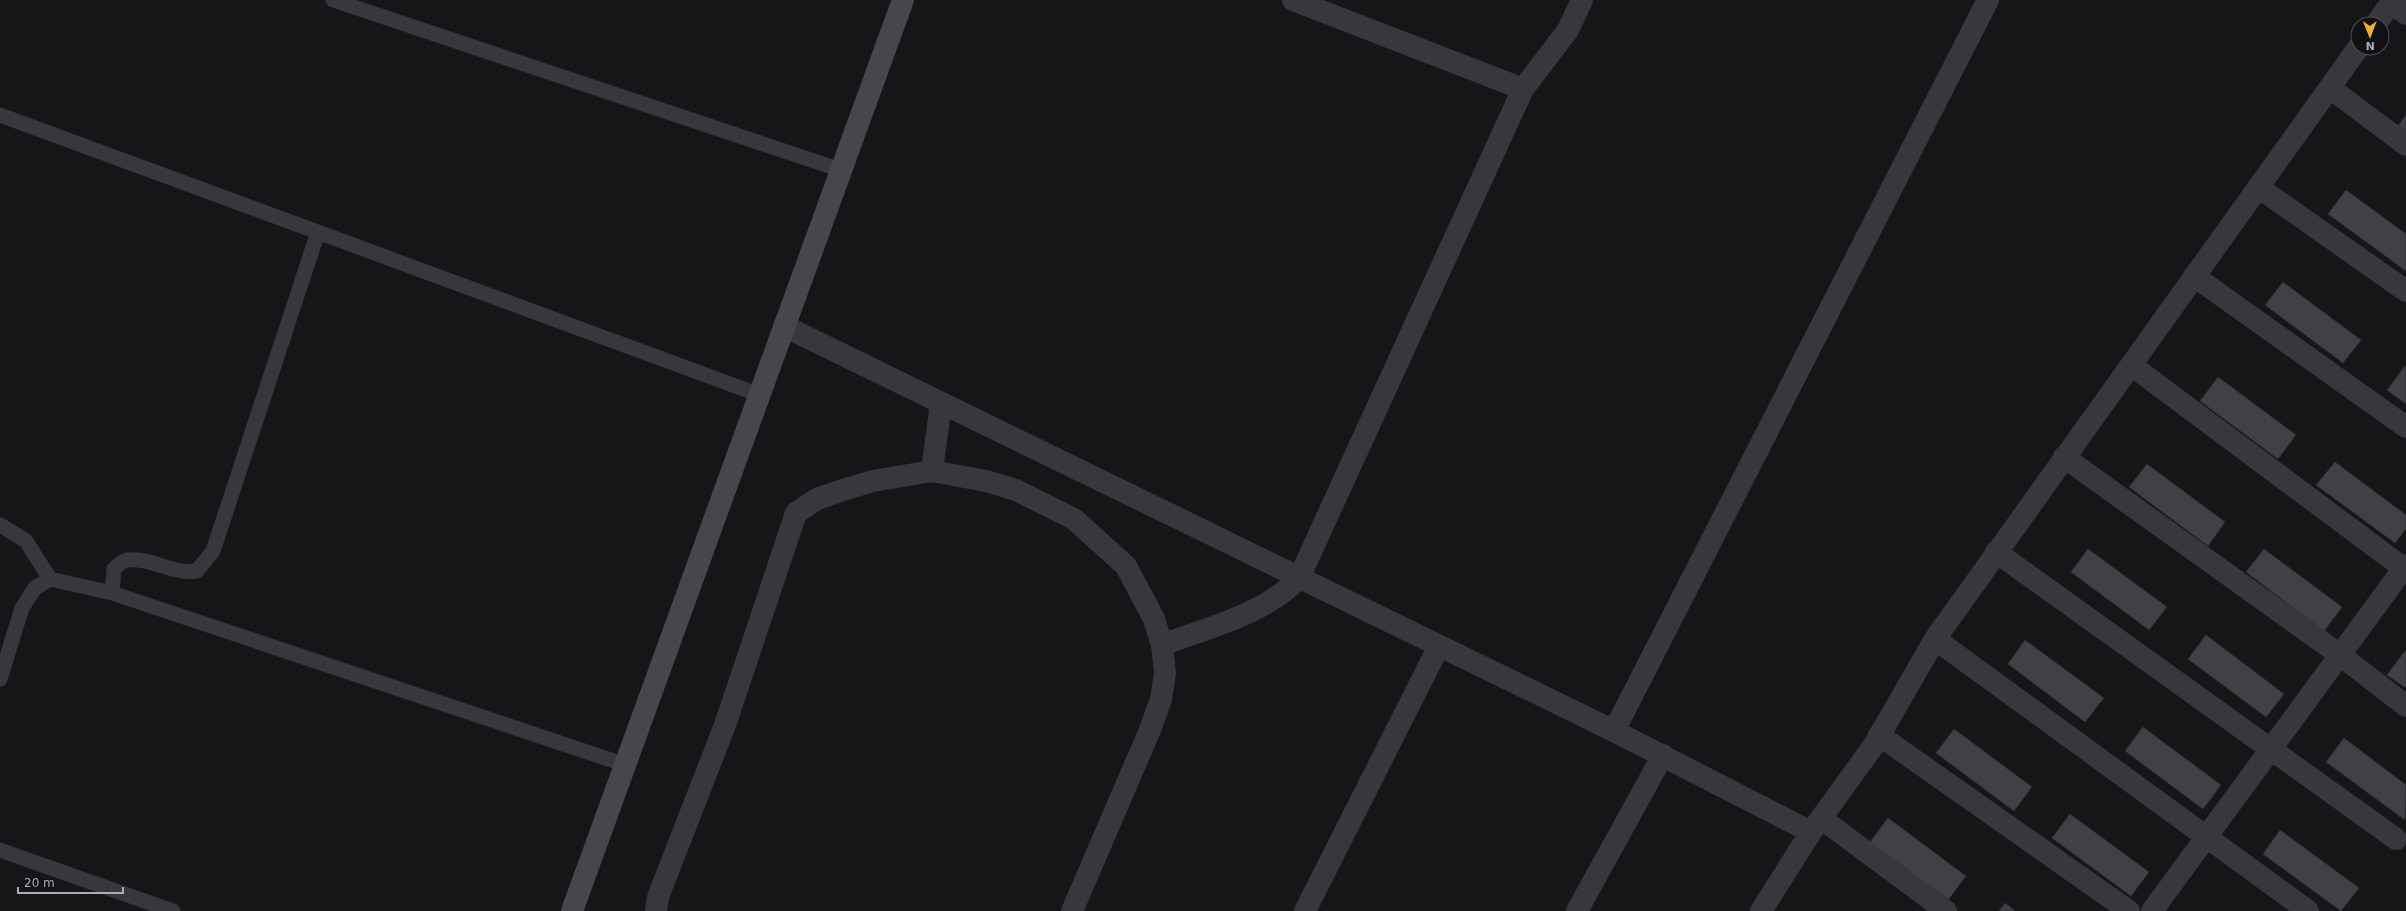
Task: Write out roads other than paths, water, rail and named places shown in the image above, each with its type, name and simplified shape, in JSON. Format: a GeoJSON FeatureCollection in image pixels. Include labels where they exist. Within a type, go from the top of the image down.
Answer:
{"type":"FeatureCollection","features":[{"type":"Feature","properties":{"kind":"main road"},"geometry":{"type":"LineString","coordinates":[[572,911],[903,0]]}},
{"type":"Feature","properties":{"kind":"street"},"geometry":{"type":"LineString","coordinates":[[1293,0],[1321,5],[1523,89]]}},
{"type":"Feature","properties":{"kind":"street"},"geometry":{"type":"LineString","coordinates":[[1162,645],[1251,612],[1287,591],[1299,578],[1523,89],[1568,30],[1582,0]]}},
{"type":"Feature","properties":{"kind":"street"},"geometry":{"type":"LineString","coordinates":[[1614,731],[1988,0]]}},
{"type":"Feature","properties":{"kind":"street"},"geometry":{"type":"LineString","coordinates":[[2384,16],[2396,5]]}},
{"type":"Feature","properties":{"kind":"street"},"geometry":{"type":"LineString","coordinates":[[1761,911],[1816,826],[1879,735],[1935,639],[2352,56]]}},
{"type":"Feature","properties":{"kind":"street"},"geometry":{"type":"LineString","coordinates":[[2330,88],[2406,145]]}},
{"type":"Feature","properties":{"kind":"street"},"geometry":{"type":"LineString","coordinates":[[2258,187],[2406,291]]}},
{"type":"Feature","properties":{"kind":"street"},"geometry":{"type":"LineString","coordinates":[[2194,276],[2406,427]]}},
{"type":"Feature","properties":{"kind":"street"},"geometry":{"type":"LineString","coordinates":[[784,326],[1663,755],[1816,826],[1946,911]]}},
{"type":"Feature","properties":{"kind":"street"},"geometry":{"type":"LineString","coordinates":[[2131,365],[2405,568],[2152,911]]}},
{"type":"Feature","properties":{"kind":"street"},"geometry":{"type":"LineString","coordinates":[[932,471],[941,403]]}},
{"type":"Feature","properties":{"kind":"street"},"geometry":{"type":"LineString","coordinates":[[2064,457],[2340,655],[2406,706]]}},
{"type":"Feature","properties":{"kind":"street"},"geometry":{"type":"LineString","coordinates":[[656,911],[658,897],[725,725],[796,513],[817,499],[843,490],[873,482],[932,471],[986,481],[1016,490],[1074,519],[1126,566],[1154,619],[1162,645],[1165,673],[1161,699],[1150,730],[1072,911]]}},
{"type":"Feature","properties":{"kind":"street"},"geometry":{"type":"LineString","coordinates":[[1996,552],[2396,838]]}},
{"type":"Feature","properties":{"kind":"street"},"geometry":{"type":"LineString","coordinates":[[1935,639],[2308,911]]}},
{"type":"Feature","properties":{"kind":"street"},"geometry":{"type":"LineString","coordinates":[[1305,911],[1440,646]]}},
{"type":"Feature","properties":{"kind":"street"},"geometry":{"type":"LineString","coordinates":[[1879,735],[2129,911]]}},
{"type":"Feature","properties":{"kind":"street"},"geometry":{"type":"LineString","coordinates":[[1577,911],[1663,755]]}},
{"type":"Feature","properties":{"kind":"lane"},"geometry":{"type":"LineString","coordinates":[[333,0],[841,170]]}},
{"type":"Feature","properties":{"kind":"lane"},"geometry":{"type":"LineString","coordinates":[[0,115],[760,395]]}},
{"type":"Feature","properties":{"kind":"lane"},"geometry":{"type":"LineString","coordinates":[[112,593],[114,569],[125,560],[141,561],[184,573],[197,571],[213,551],[318,232]]}},
{"type":"Feature","properties":{"kind":"lane"},"geometry":{"type":"LineString","coordinates":[[0,526],[26,540],[50,579]]}},
{"type":"Feature","properties":{"kind":"lane"},"geometry":{"type":"LineString","coordinates":[[0,679],[22,608],[35,588],[50,579],[112,593],[626,765]]}},
{"type":"Feature","properties":{"kind":"lane"},"geometry":{"type":"LineString","coordinates":[[0,850],[173,911]]}}]}
